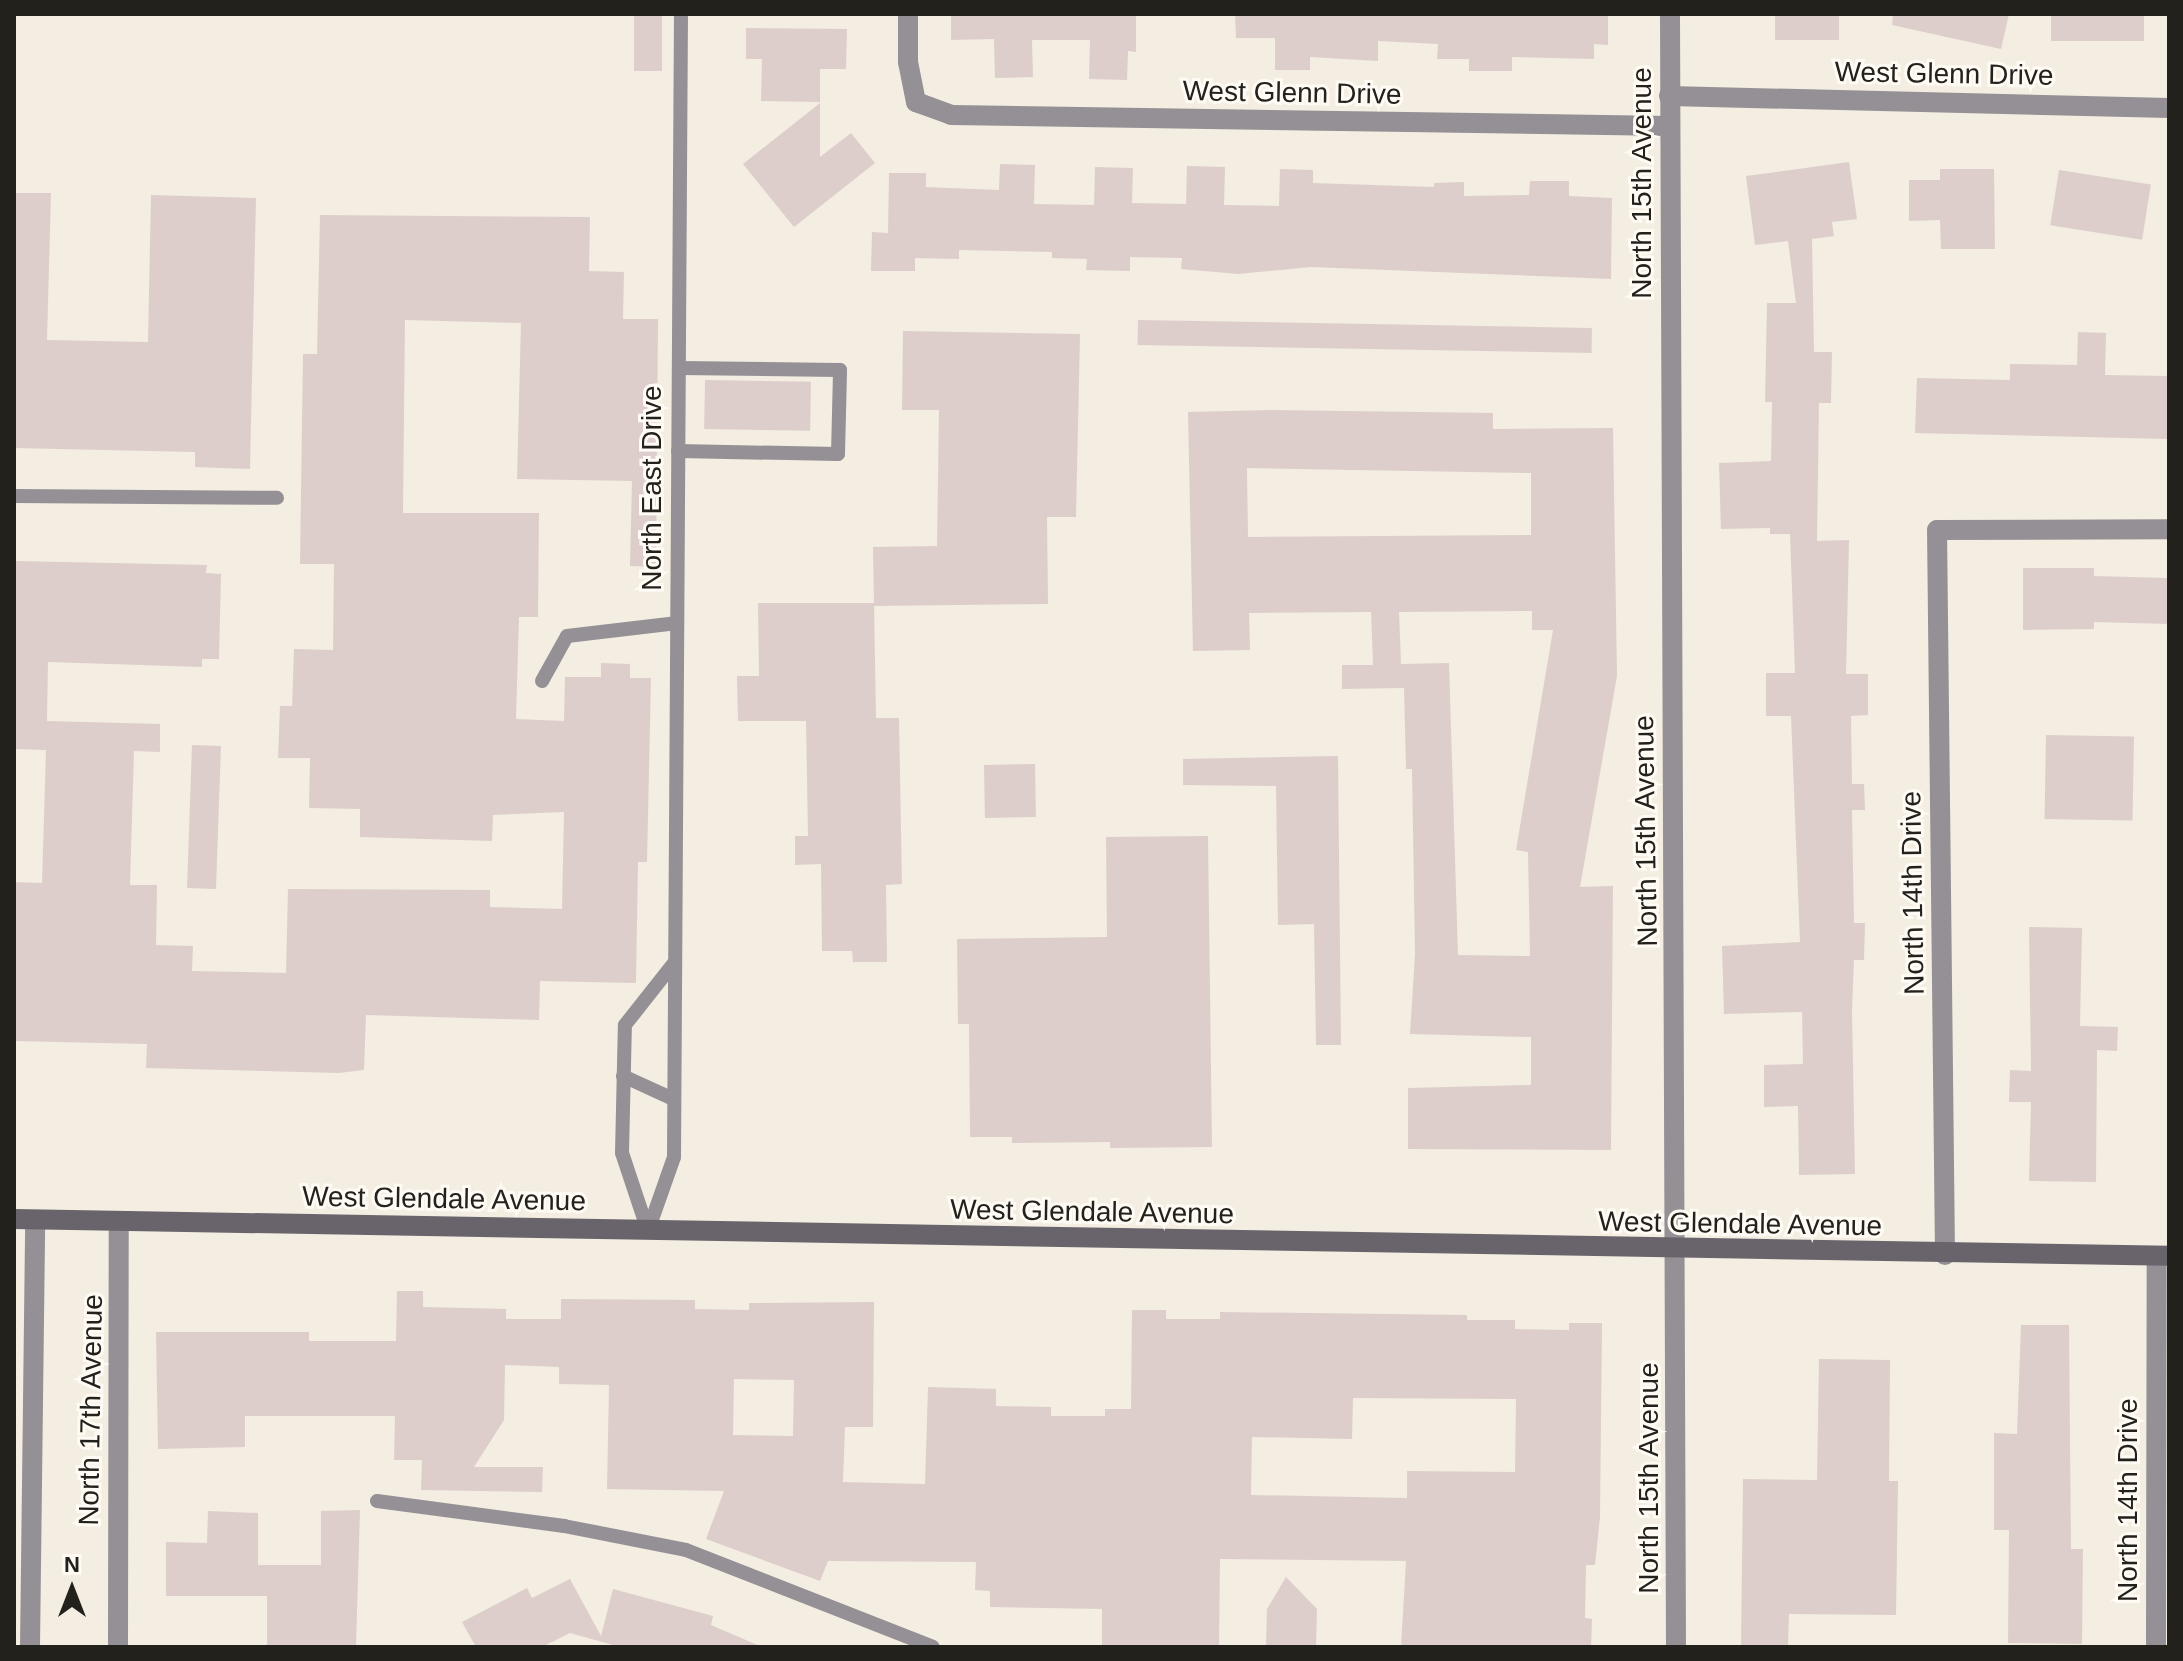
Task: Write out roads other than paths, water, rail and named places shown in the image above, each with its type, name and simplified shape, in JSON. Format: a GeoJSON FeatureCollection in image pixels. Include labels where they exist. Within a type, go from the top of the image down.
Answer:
{"type":"FeatureCollection","features":[{"type":"Feature","properties":{"kind":"main road","name":"West Glendale Avenue"},"geometry":{"type":"LineString","coordinates":[[24,1219],[1945,1255],[2163,1256]]}},
{"type":"Feature","properties":{"kind":"street","name":"West Glenn Drive"},"geometry":{"type":"LineString","coordinates":[[908,14],[908,62],[916,102],[951,115],[1669,126]]}},
{"type":"Feature","properties":{"kind":"street","name":"North 15th Avenue"},"geometry":{"type":"LineString","coordinates":[[1670,14],[1678,1250],[1676,1647]]}},
{"type":"Feature","properties":{"kind":"street","name":"West Glenn Drive"},"geometry":{"type":"LineString","coordinates":[[1669,96],[2169,108]]}},
{"type":"Feature","properties":{"kind":"street","name":"North 14th Drive"},"geometry":{"type":"LineString","coordinates":[[1945,1255],[1937,530],[2169,529]]}},
{"type":"Feature","properties":{"kind":"street","name":"North 17th Avenue"},"geometry":{"type":"LineString","coordinates":[[24,1219],[30,1647]]}},
{"type":"Feature","properties":{"kind":"street","name":"North 17th Avenue"},"geometry":{"type":"LineString","coordinates":[[118,1647],[119,1221]]}},
{"type":"Feature","properties":{"kind":"street","name":"North 14th Drive"},"geometry":{"type":"LineString","coordinates":[[2156,1647],[2163,1256]]}},
{"type":"Feature","properties":{"kind":"lane","name":"North East Drive"},"geometry":{"type":"LineString","coordinates":[[648,1231],[674,1157],[681,14]]}},
{"type":"Feature","properties":{"kind":"lane"},"geometry":{"type":"LineString","coordinates":[[678,451],[838,454],[840,370],[679,368]]}},
{"type":"Feature","properties":{"kind":"lane"},"geometry":{"type":"LineString","coordinates":[[14,496],[277,498]]}},
{"type":"Feature","properties":{"kind":"lane"},"geometry":{"type":"LineString","coordinates":[[542,681],[567,636],[677,623]]}},
{"type":"Feature","properties":{"kind":"lane"},"geometry":{"type":"LineString","coordinates":[[648,1231],[622,1153],[625,1025],[674,963]]}},
{"type":"Feature","properties":{"kind":"lane"},"geometry":{"type":"LineString","coordinates":[[623,1076],[673,1099]]}},
{"type":"Feature","properties":{"kind":"lane"},"geometry":{"type":"LineString","coordinates":[[377,1501],[564,1526],[686,1550],[933,1647]]}}]}
